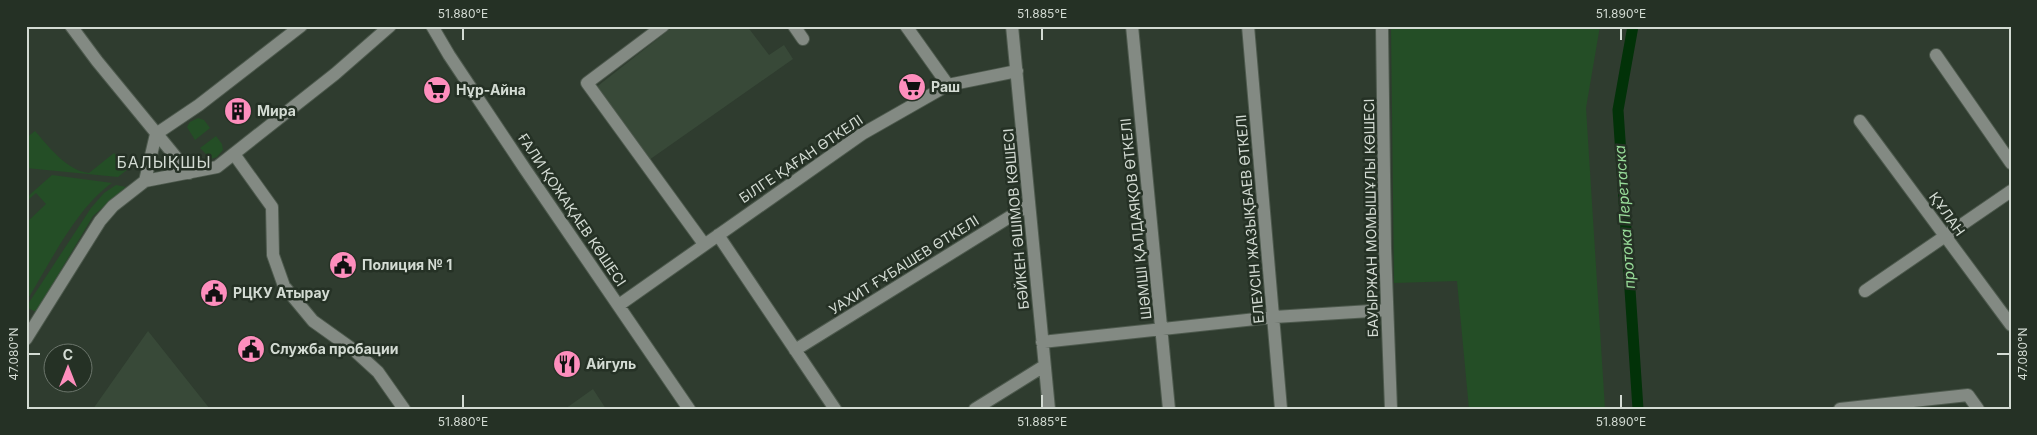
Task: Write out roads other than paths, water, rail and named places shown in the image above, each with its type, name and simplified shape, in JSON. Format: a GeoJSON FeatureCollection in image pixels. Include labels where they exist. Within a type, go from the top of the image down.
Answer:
{"type":"FeatureCollection","features":[{"type":"Feature","properties":{"kind":"street"},"geometry":{"type":"LineString","coordinates":[[71,26],[97,61],[189,173]]}},
{"type":"Feature","properties":{"kind":"street"},"geometry":{"type":"LineString","coordinates":[[145,181],[156,134],[199,105],[301,26]]}},
{"type":"Feature","properties":{"kind":"street"},"geometry":{"type":"LineString","coordinates":[[26,339],[100,221],[113,206],[145,181],[217,167],[314,90],[390,26]]}},
{"type":"Feature","properties":{"kind":"street","name":"ҒАЛИ ҚОЖАҚАЕВ КӨШЕСІ"},"geometry":{"type":"LineString","coordinates":[[432,26],[449,55],[525,169],[689,409]]}},
{"type":"Feature","properties":{"kind":"street"},"geometry":{"type":"LineString","coordinates":[[663,26],[587,83],[704,244]]}},
{"type":"Feature","properties":{"kind":"street"},"geometry":{"type":"LineString","coordinates":[[794,26],[803,39]]}},
{"type":"Feature","properties":{"kind":"street"},"geometry":{"type":"LineString","coordinates":[[906,26],[948,85]]}},
{"type":"Feature","properties":{"kind":"street","name":"БӘЙКЕН ӘШІМОВ КӨШЕСІ"},"geometry":{"type":"LineString","coordinates":[[1012,26],[1049,409]]}},
{"type":"Feature","properties":{"kind":"street","name":"ШӘМШІ ҚАЛДАЯҚОВ ӨТКЕЛІ"},"geometry":{"type":"LineString","coordinates":[[1132,26],[1169,409]]}},
{"type":"Feature","properties":{"kind":"street","name":"ЕЛЕУСІН ЖАЗЫҚБАЕВ ӨТКЕЛІ"},"geometry":{"type":"LineString","coordinates":[[1248,26],[1281,409]]}},
{"type":"Feature","properties":{"kind":"street","name":"БАУЫРЖАН МОМЫШҰЛЫ КӨШЕСІ"},"geometry":{"type":"LineString","coordinates":[[1382,26],[1387,310],[1391,409]]}},
{"type":"Feature","properties":{"kind":"street"},"geometry":{"type":"LineString","coordinates":[[1936,55],[2011,163]]}},
{"type":"Feature","properties":{"kind":"street","name":"БІЛГЕ ҚАҒАН ӨТКЕЛІ"},"geometry":{"type":"LineString","coordinates":[[619,305],[862,134],[948,85],[1017,71]]}},
{"type":"Feature","properties":{"kind":"street","name":"ҚҰЛАН"},"geometry":{"type":"LineString","coordinates":[[1860,121],[2011,325]]}},
{"type":"Feature","properties":{"kind":"street"},"geometry":{"type":"LineString","coordinates":[[234,154],[272,207],[273,255],[284,286],[313,321],[355,351],[378,372],[404,409]]}},
{"type":"Feature","properties":{"kind":"street"},"geometry":{"type":"LineString","coordinates":[[1865,291],[2011,191]]}},
{"type":"Feature","properties":{"kind":"street","name":"УАХИТ ҒҰБАШЕВ ӨТКЕЛІ"},"geometry":{"type":"LineString","coordinates":[[795,350],[1029,205]]}},
{"type":"Feature","properties":{"kind":"street"},"geometry":{"type":"LineString","coordinates":[[718,235],[835,409]]}},
{"type":"Feature","properties":{"kind":"street"},"geometry":{"type":"LineString","coordinates":[[1042,342],[1274,317],[1387,310]]}},
{"type":"Feature","properties":{"kind":"street"},"geometry":{"type":"LineString","coordinates":[[975,409],[1044,366]]}},
{"type":"Feature","properties":{"kind":"street"},"geometry":{"type":"LineString","coordinates":[[1840,409],[1968,395],[1978,409]]}},
{"type":"Feature","properties":{"kind":"waterway","name":"протока Перетаска"},"geometry":{"type":"LineString","coordinates":[[1633,26],[1618,110],[1638,409]]}},
{"type":"Feature","properties":{"kind":"place","name":"Раш"},"geometry":{"type":"Point","coordinates":[912,87]}},
{"type":"Feature","properties":{"kind":"place","name":"Нұр-Айна"},"geometry":{"type":"Point","coordinates":[437,90]}},
{"type":"Feature","properties":{"kind":"place","name":"Мира"},"geometry":{"type":"Point","coordinates":[238,111]}},
{"type":"Feature","properties":{"kind":"place","name":"Полиция № 1"},"geometry":{"type":"Point","coordinates":[343,265]}},
{"type":"Feature","properties":{"kind":"place","name":"РЦКУ Атырау"},"geometry":{"type":"Point","coordinates":[214,293]}},
{"type":"Feature","properties":{"kind":"place","name":"Служба пробации"},"geometry":{"type":"Point","coordinates":[251,349]}},
{"type":"Feature","properties":{"kind":"place","name":"Айгуль"},"geometry":{"type":"Point","coordinates":[567,364]}},
{"type":"Feature","properties":{"kind":"district","name":"БАЛЫҚШЫ"},"geometry":{"type":"Point","coordinates":[164,162]}}]}
